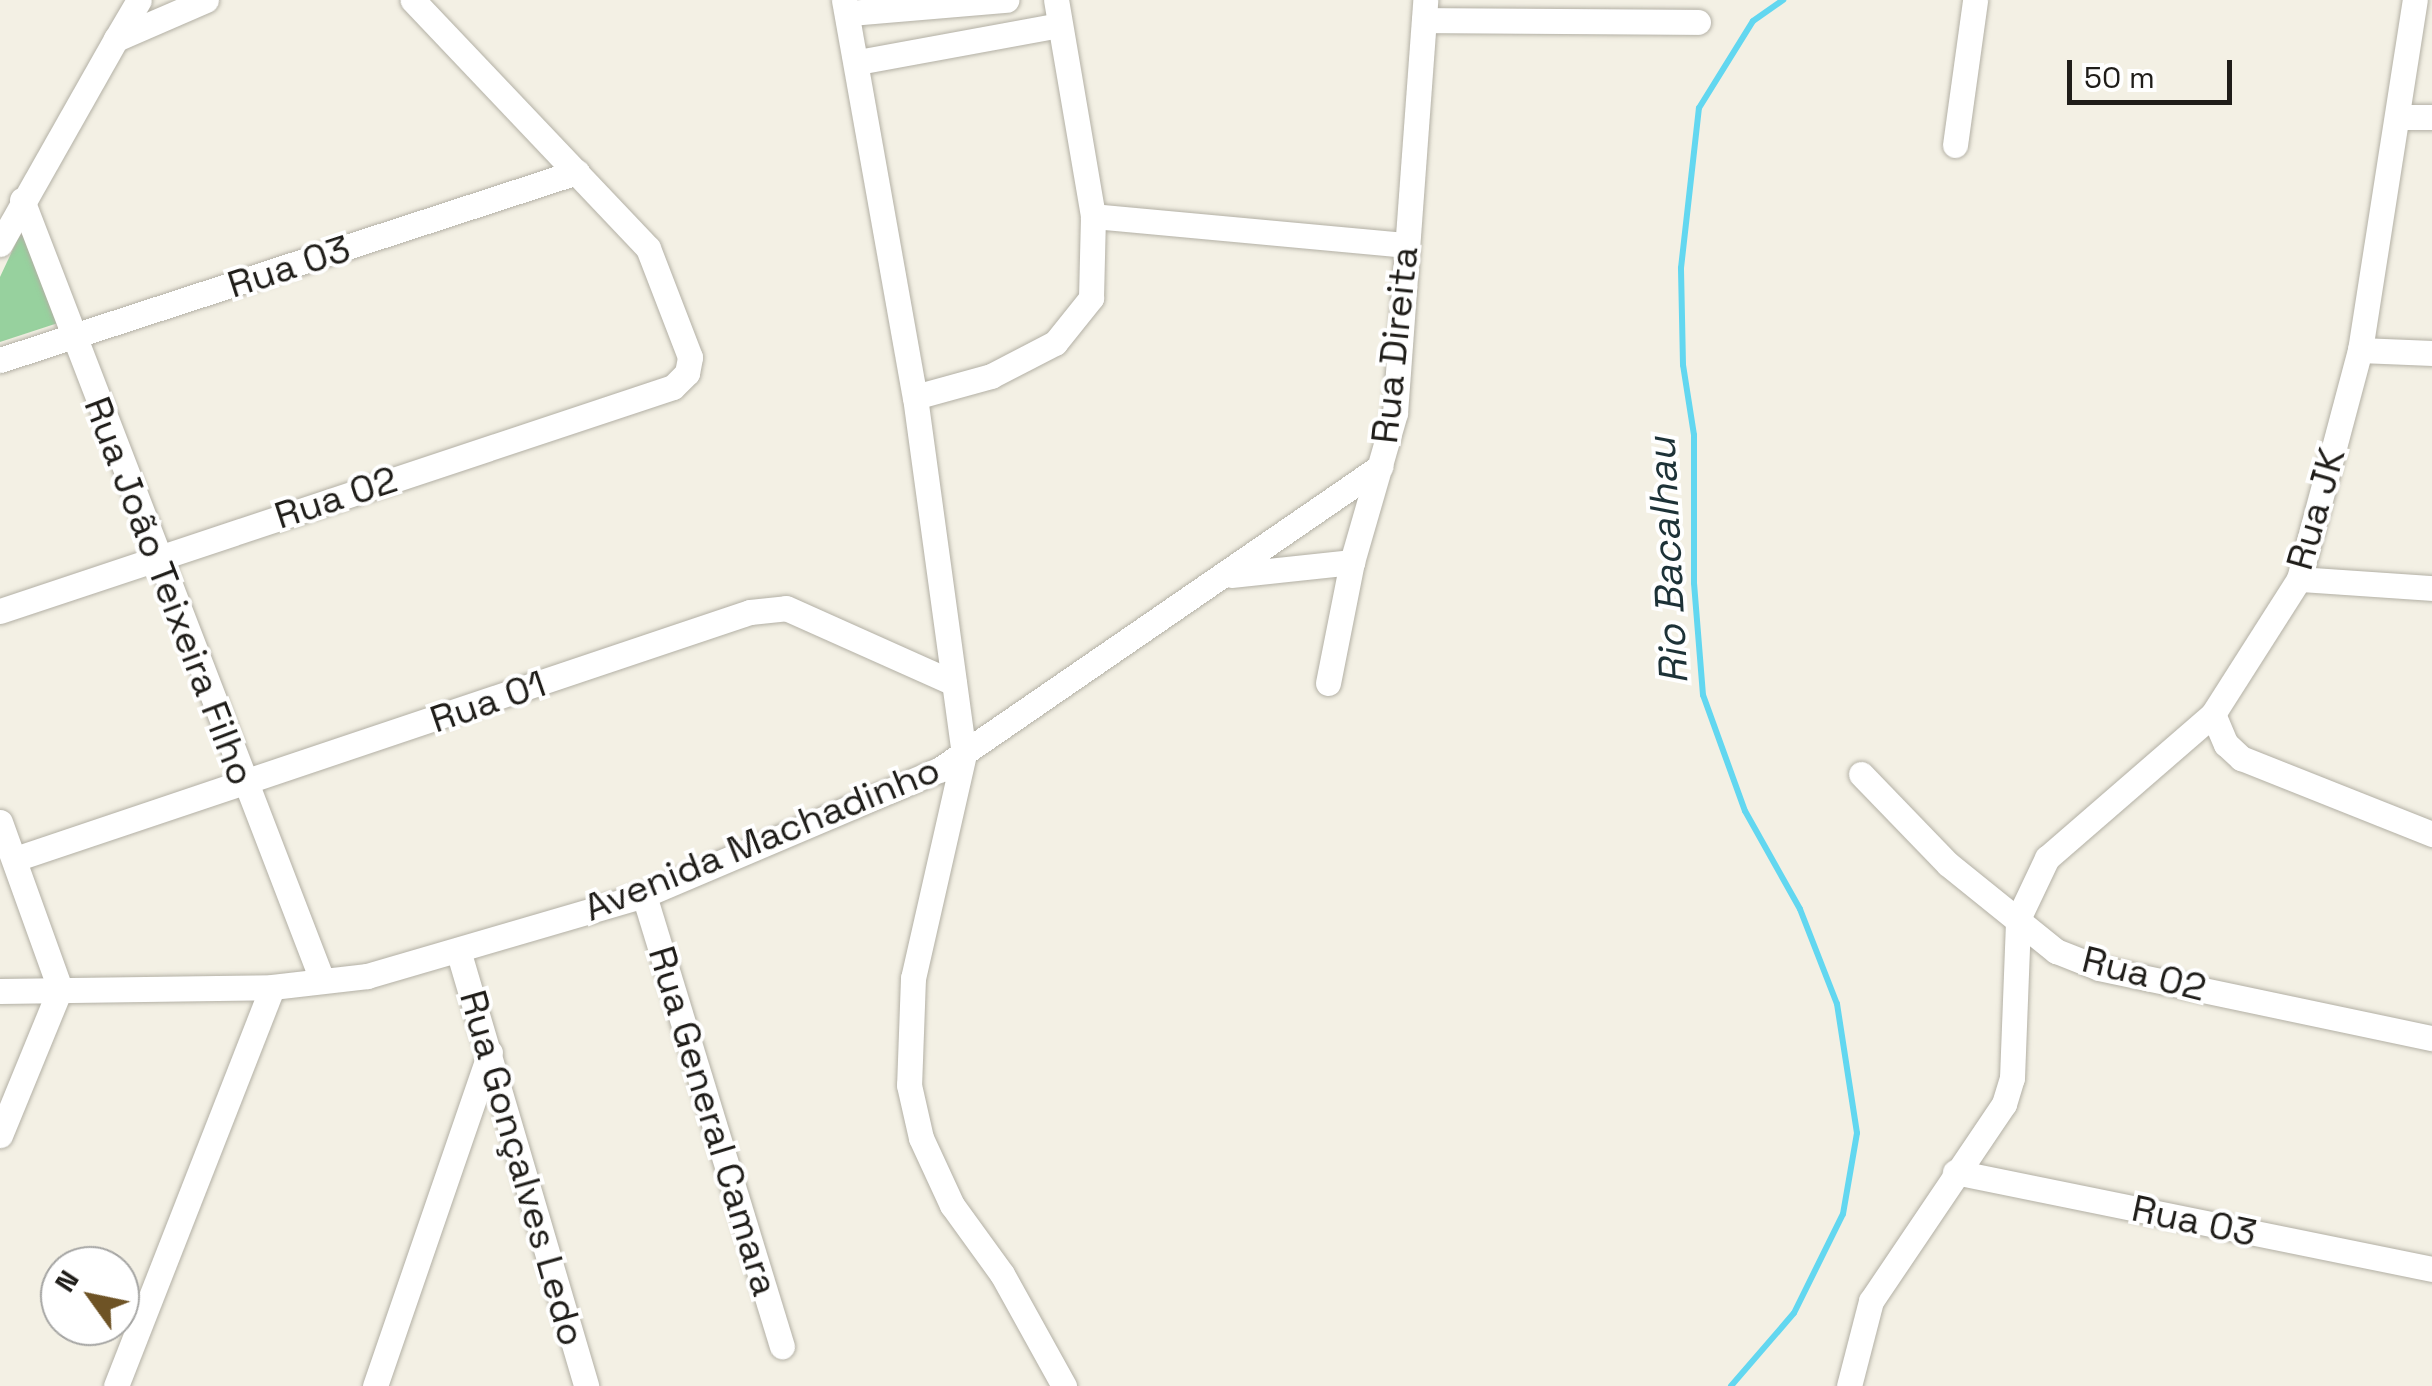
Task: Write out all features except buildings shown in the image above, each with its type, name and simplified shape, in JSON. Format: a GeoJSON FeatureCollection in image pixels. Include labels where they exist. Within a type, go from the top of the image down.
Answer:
{"type":"FeatureCollection","features":[{"type":"Feature","properties":{"kind":"street"},"geometry":{"type":"LineString","coordinates":[[0,244],[139,0]]}},
{"type":"Feature","properties":{"kind":"street"},"geometry":{"type":"LineString","coordinates":[[116,39],[206,0]]}},
{"type":"Feature","properties":{"kind":"street"},"geometry":{"type":"LineString","coordinates":[[413,0],[576,172]]}},
{"type":"Feature","properties":{"kind":"street"},"geometry":{"type":"LineString","coordinates":[[1006,0],[847,6],[915,397],[964,754],[912,978],[908,1084],[922,1138],[952,1206],[1002,1274],[1064,1386]]}},
{"type":"Feature","properties":{"kind":"street"},"geometry":{"type":"LineString","coordinates":[[1956,145],[1975,0]]}},
{"type":"Feature","properties":{"kind":"street","name":"Rua JK"},"geometry":{"type":"LineString","coordinates":[[2018,919],[2047,858],[2213,714],[2299,579],[2360,350],[2400,117],[2415,0]]}},
{"type":"Feature","properties":{"kind":"street"},"geometry":{"type":"LineString","coordinates":[[1424,10],[1698,22]]}},
{"type":"Feature","properties":{"kind":"street","name":"Rua Direita"},"geometry":{"type":"LineString","coordinates":[[1328,683],[1352,562],[1394,413],[1424,10]]}},
{"type":"Feature","properties":{"kind":"street"},"geometry":{"type":"LineString","coordinates":[[858,62],[1058,13],[1093,216],[1091,298],[1056,343],[990,376],[915,397]]}},
{"type":"Feature","properties":{"kind":"street"},"geometry":{"type":"LineString","coordinates":[[2400,117],[2432,117]]}},
{"type":"Feature","properties":{"kind":"street","name":"Rua 03"},"geometry":{"type":"LineString","coordinates":[[0,360],[576,172]]}},
{"type":"Feature","properties":{"kind":"street","name":"Rua 02"},"geometry":{"type":"LineString","coordinates":[[0,610],[673,387],[687,373],[690,356],[648,248],[576,172]]}},
{"type":"Feature","properties":{"kind":"street","name":"Rua João Teixeira Filho"},"geometry":{"type":"LineString","coordinates":[[22,200],[242,787],[322,980]]}},
{"type":"Feature","properties":{"kind":"street"},"geometry":{"type":"LineString","coordinates":[[1093,216],[1406,245]]}},
{"type":"Feature","properties":{"kind":"street"},"geometry":{"type":"LineString","coordinates":[[2360,350],[2432,352]]}},
{"type":"Feature","properties":{"kind":"street","name":"Avenida Machadinho"},"geometry":{"type":"LineString","coordinates":[[0,991],[272,987],[367,976],[644,895],[867,804],[964,754],[1381,466]]}},
{"type":"Feature","properties":{"kind":"street"},"geometry":{"type":"LineString","coordinates":[[1226,576],[1352,562]]}},
{"type":"Feature","properties":{"kind":"street"},"geometry":{"type":"LineString","coordinates":[[2299,579],[2432,588]]}},
{"type":"Feature","properties":{"kind":"street","name":"Rua 01"},"geometry":{"type":"LineString","coordinates":[[15,859],[242,787],[750,612],[786,608],[954,683]]}},
{"type":"Feature","properties":{"kind":"street"},"geometry":{"type":"LineString","coordinates":[[2213,714],[2226,744],[2241,758],[2432,834]]}},
{"type":"Feature","properties":{"kind":"street","name":"Rua 02"},"geometry":{"type":"LineString","coordinates":[[1861,774],[1948,864],[2056,950],[2099,968],[2432,1038]]}},
{"type":"Feature","properties":{"kind":"street"},"geometry":{"type":"LineString","coordinates":[[0,822],[60,989],[0,1135]]}},
{"type":"Feature","properties":{"kind":"street","name":"Rua General Camara"},"geometry":{"type":"LineString","coordinates":[[644,895],[782,1346]]}},
{"type":"Feature","properties":{"kind":"street"},"geometry":{"type":"LineString","coordinates":[[1849,1386],[1871,1301],[1956,1172],[1990,1130],[2012,1078],[2018,919]]}},
{"type":"Feature","properties":{"kind":"street","name":"Rua Gonçalves Ledo"},"geometry":{"type":"LineString","coordinates":[[458,950],[586,1386]]}},
{"type":"Feature","properties":{"kind":"street"},"geometry":{"type":"LineString","coordinates":[[116,1386],[272,987]]}},
{"type":"Feature","properties":{"kind":"street"},"geometry":{"type":"LineString","coordinates":[[376,1386],[490,1052]]}},
{"type":"Feature","properties":{"kind":"street","name":"Rua 03"},"geometry":{"type":"LineString","coordinates":[[1956,1172],[2432,1269]]}},
{"type":"Feature","properties":{"kind":"green space"},"geometry":{"type":"Polygon","coordinates":[[[22,230],[58,323],[0,342],[0,277],[22,230]]]}},
{"type":"Feature","properties":{"kind":"waterway","name":"Rio Bacalhau"},"geometry":{"type":"LineString","coordinates":[[1731,1386],[1794,1313],[1843,1214],[1857,1133],[1837,1004],[1800,909],[1745,811],[1703,695],[1694,583],[1694,435],[1683,365],[1681,268],[1699,108],[1753,21],[1783,0]]}}]}
